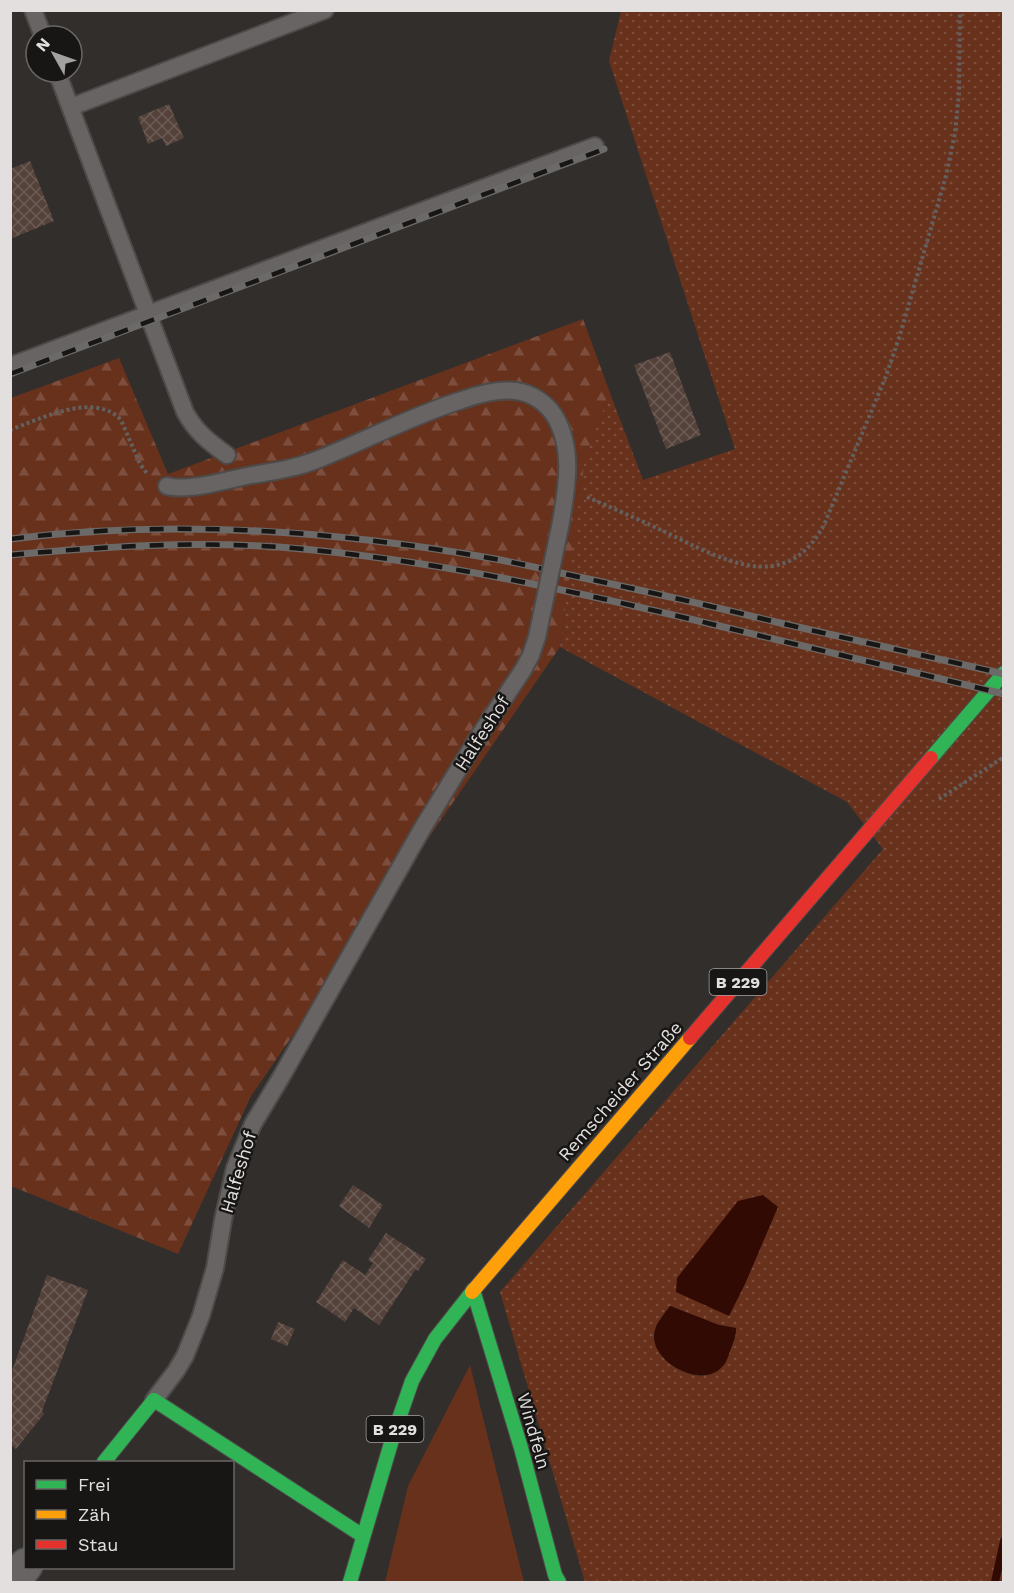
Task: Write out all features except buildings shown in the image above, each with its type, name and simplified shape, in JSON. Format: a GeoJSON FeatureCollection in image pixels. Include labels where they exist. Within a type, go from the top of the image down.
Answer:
{"type":"FeatureCollection","features":[{"type":"Feature","properties":{"kind":"main road","name":"Remscheider Straße"},"geometry":{"type":"LineString","coordinates":[[350,1582],[393,1437],[416,1373],[433,1341],[473,1290],[1004,673]]}},
{"type":"Feature","properties":{"kind":"main road","name":"Windfeln"},"geometry":{"type":"LineString","coordinates":[[473,1290],[521,1448],[555,1575],[559,1582]]}},
{"type":"Feature","properties":{"kind":"main road","name":"Halfeshof"},"geometry":{"type":"LineString","coordinates":[[105,1461],[154,1400]]}},
{"type":"Feature","properties":{"kind":"main road"},"geometry":{"type":"LineString","coordinates":[[154,1400],[363,1536]]}},
{"type":"Feature","properties":{"kind":"street"},"geometry":{"type":"LineString","coordinates":[[13,1582],[24,1568]]}},
{"type":"Feature","properties":{"kind":"lane"},"geometry":{"type":"LineString","coordinates":[[71,107],[325,10]]}},
{"type":"Feature","properties":{"kind":"lane"},"geometry":{"type":"LineString","coordinates":[[62,84],[185,412],[200,434],[227,455]]}},
{"type":"Feature","properties":{"kind":"lane"},"geometry":{"type":"LineString","coordinates":[[10,366],[595,146]]}},
{"type":"Feature","properties":{"kind":"lane","name":"Halfeshof"},"geometry":{"type":"LineString","coordinates":[[154,1400],[180,1363],[201,1316],[215,1268],[235,1168],[253,1124],[427,820],[531,655],[537,637],[567,488],[566,446],[558,423],[548,407],[528,394],[504,391],[488,393],[439,407],[298,467],[191,486],[167,486]]}},
{"type":"Feature","properties":{"kind":"path"},"geometry":{"type":"LineString","coordinates":[[567,488],[698,547],[741,563],[772,566],[797,556],[816,540],[886,376],[946,176],[955,133],[959,93],[960,10]]}},
{"type":"Feature","properties":{"kind":"path"},"geometry":{"type":"LineString","coordinates":[[10,430],[73,409],[107,410],[121,420],[145,472],[167,486]]}},
{"type":"Feature","properties":{"kind":"green space"},"geometry":{"type":"Polygon","coordinates":[[[621,11],[1003,11],[1003,1582],[585,1582],[500,1292],[883,849],[847,802],[560,647],[585,457],[610,393],[643,480],[735,449],[609,61],[621,11]],[[670,1306],[656,1327],[655,1340],[664,1358],[673,1366],[683,1372],[704,1376],[713,1373],[721,1366],[734,1340],[736,1328],[719,1325],[670,1306]]]}},
{"type":"Feature","properties":{"kind":"green space"},"geometry":{"type":"Polygon","coordinates":[[[583,319],[610,393],[586,456],[560,647],[251,1096],[178,1254],[11,1186],[11,398],[119,358],[168,474],[583,319]]]}},
{"type":"Feature","properties":{"kind":"green space"},"geometry":{"type":"Polygon","coordinates":[[[470,1365],[524,1582],[385,1582],[408,1486],[470,1365]]]}},
{"type":"Feature","properties":{"kind":"shaded area"},"geometry":{"type":"Polygon","coordinates":[[[763,1195],[778,1207],[729,1316],[676,1292],[677,1278],[738,1201],[763,1195]]]}},
{"type":"Feature","properties":{"kind":"shaded area"},"geometry":{"type":"Polygon","coordinates":[[[670,1306],[719,1325],[736,1328],[728,1358],[721,1368],[712,1374],[701,1375],[689,1373],[666,1361],[654,1341],[659,1321],[670,1306]]]}},
{"type":"Feature","properties":{"kind":"waterway"},"geometry":{"type":"LineString","coordinates":[[995,1582],[1004,1541]]}},
{"type":"Feature","properties":{"kind":"railway"},"geometry":{"type":"LineString","coordinates":[[10,374],[604,149]]}},
{"type":"Feature","properties":{"kind":"railway"},"geometry":{"type":"LineString","coordinates":[[10,539],[71,533],[193,529],[314,535],[435,549],[506,561],[703,604],[1004,674]]}},
{"type":"Feature","properties":{"kind":"railway"},"geometry":{"type":"LineString","coordinates":[[10,555],[111,547],[178,545],[245,545],[337,552],[451,569],[564,590],[1004,694]]}},
{"type":"Feature","properties":{"kind":"traffic: fast"},"geometry":{"type":"LineString","coordinates":[[931,758],[1004,673]]}},
{"type":"Feature","properties":{"kind":"traffic: fast"},"geometry":{"type":"LineString","coordinates":[[473,1290],[521,1448],[555,1575],[559,1582]]}},
{"type":"Feature","properties":{"kind":"traffic: fast"},"geometry":{"type":"LineString","coordinates":[[350,1582],[394,1433],[412,1381],[435,1339],[472,1292]]}},
{"type":"Feature","properties":{"kind":"traffic: fast"},"geometry":{"type":"LineString","coordinates":[[105,1461],[154,1400],[363,1536]]}},
{"type":"Feature","properties":{"kind":"traffic: slow"},"geometry":{"type":"LineString","coordinates":[[472,1292],[690,1038]]}},
{"type":"Feature","properties":{"kind":"traffic: jam"},"geometry":{"type":"LineString","coordinates":[[690,1038],[931,758]]}}]}
